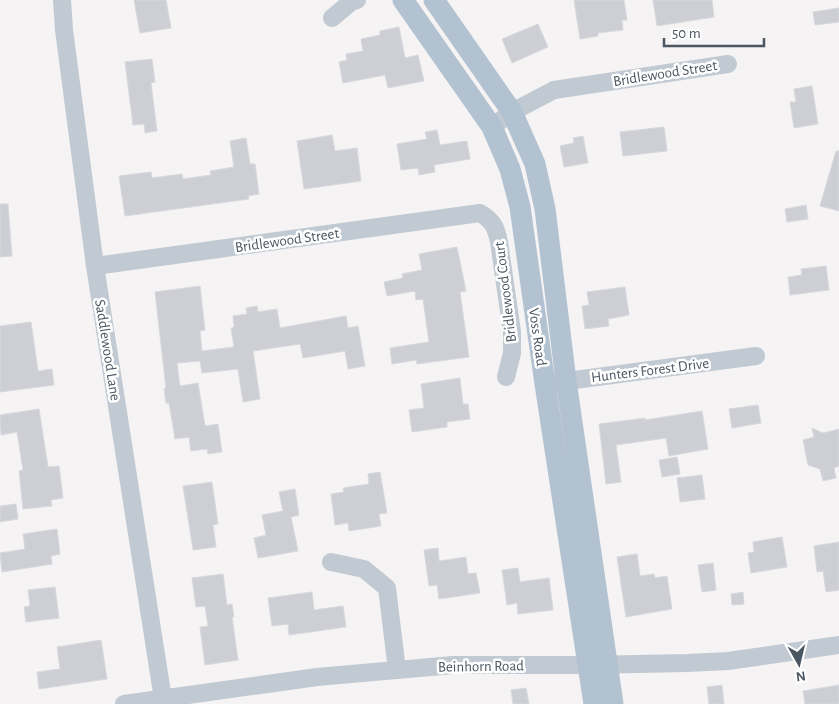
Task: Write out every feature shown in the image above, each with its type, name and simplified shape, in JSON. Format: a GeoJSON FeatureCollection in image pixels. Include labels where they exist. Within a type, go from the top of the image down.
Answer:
{"type":"FeatureCollection","features":[{"type":"Feature","properties":{"kind":"main road","name":"Voss Road"},"geometry":{"type":"LineString","coordinates":[[403,0],[492,127],[510,169],[520,208],[544,384],[598,665],[613,704]]}},
{"type":"Feature","properties":{"kind":"main road","name":"Voss Road"},"geometry":{"type":"LineString","coordinates":[[434,0],[512,112],[535,164],[545,209],[598,665],[594,704]]}},
{"type":"Feature","properties":{"kind":"street","name":"Saddlewood Lane"},"geometry":{"type":"LineString","coordinates":[[62,0],[64,30],[95,266],[163,698]]}},
{"type":"Feature","properties":{"kind":"street"},"geometry":{"type":"LineString","coordinates":[[332,18],[351,2],[357,0]]}},
{"type":"Feature","properties":{"kind":"street","name":"Bridlewood Street"},"geometry":{"type":"LineString","coordinates":[[492,127],[512,112],[554,90],[728,64]]}},
{"type":"Feature","properties":{"kind":"street","name":"Bridlewood Street"},"geometry":{"type":"LineString","coordinates":[[95,266],[480,213]]}},
{"type":"Feature","properties":{"kind":"street","name":"Bridlewood Court"},"geometry":{"type":"LineString","coordinates":[[480,213],[489,218],[498,233],[512,332],[512,353],[506,377]]}},
{"type":"Feature","properties":{"kind":"street","name":"Hunters Forest Drive"},"geometry":{"type":"LineString","coordinates":[[544,384],[756,356]]}},
{"type":"Feature","properties":{"kind":"street"},"geometry":{"type":"LineString","coordinates":[[331,562],[364,569],[386,588],[397,670]]}},
{"type":"Feature","properties":{"kind":"street","name":"Beinhorn Road"},"geometry":{"type":"LineString","coordinates":[[124,704],[317,676],[453,665],[598,665],[728,661],[839,645]]}},
{"type":"Feature","properties":{"kind":"building"},"geometry":{"type":"Polygon","coordinates":[[[134,0],[166,0],[171,28],[140,33],[134,0]]]}},
{"type":"Feature","properties":{"kind":"building"},"geometry":{"type":"Polygon","coordinates":[[[574,0],[624,0],[627,20],[622,20],[623,30],[598,33],[598,36],[580,39],[574,0]]]}},
{"type":"Feature","properties":{"kind":"building"},"geometry":{"type":"Polygon","coordinates":[[[653,0],[712,0],[714,17],[657,26],[653,0]]]}},
{"type":"Feature","properties":{"kind":"building"},"geometry":{"type":"Polygon","coordinates":[[[839,8],[839,22],[815,25],[813,12],[839,8]]]}},
{"type":"Feature","properties":{"kind":"building"},"geometry":{"type":"Polygon","coordinates":[[[538,24],[548,47],[512,63],[502,39],[538,24]]]}},
{"type":"Feature","properties":{"kind":"building"},"geometry":{"type":"Polygon","coordinates":[[[399,27],[405,58],[418,55],[424,81],[388,88],[385,75],[343,83],[339,62],[347,60],[346,54],[363,51],[361,39],[380,35],[380,31],[399,27]]]}},
{"type":"Feature","properties":{"kind":"building"},"geometry":{"type":"Polygon","coordinates":[[[152,59],[155,82],[151,83],[157,131],[145,133],[144,124],[133,125],[125,62],[152,59]]]}},
{"type":"Feature","properties":{"kind":"building"},"geometry":{"type":"Polygon","coordinates":[[[812,86],[818,124],[794,128],[790,102],[796,102],[794,89],[812,86]]]}},
{"type":"Feature","properties":{"kind":"building"},"geometry":{"type":"Polygon","coordinates":[[[664,127],[667,151],[623,156],[620,132],[664,127]]]}},
{"type":"Feature","properties":{"kind":"building"},"geometry":{"type":"Polygon","coordinates":[[[437,130],[440,145],[467,141],[470,159],[434,165],[435,172],[419,175],[418,168],[401,170],[397,144],[427,139],[425,132],[437,130]]]}},
{"type":"Feature","properties":{"kind":"building"},"geometry":{"type":"Polygon","coordinates":[[[332,135],[335,151],[357,148],[361,181],[304,189],[297,141],[332,135]]]}},
{"type":"Feature","properties":{"kind":"building"},"geometry":{"type":"Polygon","coordinates":[[[583,136],[588,163],[564,167],[560,146],[574,143],[573,138],[583,136]]]}},
{"type":"Feature","properties":{"kind":"building"},"geometry":{"type":"Polygon","coordinates":[[[246,138],[250,164],[255,164],[259,194],[248,196],[249,199],[125,216],[119,176],[151,172],[152,178],[182,174],[183,179],[211,175],[210,171],[234,167],[230,141],[246,138]]]}},
{"type":"Feature","properties":{"kind":"building"},"geometry":{"type":"Polygon","coordinates":[[[836,151],[839,151],[839,211],[820,206],[836,151]]]}},
{"type":"Feature","properties":{"kind":"building"},"geometry":{"type":"Polygon","coordinates":[[[0,204],[8,204],[12,256],[0,257],[0,204]]]}},
{"type":"Feature","properties":{"kind":"building"},"geometry":{"type":"Polygon","coordinates":[[[806,205],[808,219],[787,222],[785,209],[806,205]]]}},
{"type":"Feature","properties":{"kind":"building"},"geometry":{"type":"Polygon","coordinates":[[[457,247],[466,291],[460,292],[469,357],[417,364],[416,360],[392,364],[390,348],[429,342],[423,299],[416,300],[415,291],[387,296],[384,282],[403,278],[402,274],[422,270],[419,254],[457,247]]]}},
{"type":"Feature","properties":{"kind":"building"},"geometry":{"type":"Polygon","coordinates":[[[826,266],[829,290],[790,295],[788,277],[802,275],[801,269],[826,266]]]}},
{"type":"Feature","properties":{"kind":"building"},"geometry":{"type":"Polygon","coordinates":[[[200,286],[205,330],[200,331],[202,351],[234,347],[231,328],[234,327],[233,316],[247,314],[246,308],[257,306],[258,312],[277,309],[280,328],[346,316],[348,328],[358,326],[365,366],[348,369],[345,351],[303,358],[300,344],[253,351],[260,399],[243,402],[238,369],[202,373],[200,361],[177,363],[180,386],[198,383],[205,426],[218,424],[222,452],[208,454],[207,449],[191,451],[189,437],[175,439],[169,403],[166,403],[155,292],[200,286]]]}},
{"type":"Feature","properties":{"kind":"building"},"geometry":{"type":"Polygon","coordinates":[[[625,287],[629,315],[608,319],[609,326],[585,329],[582,306],[589,305],[587,292],[625,287]]]}},
{"type":"Feature","properties":{"kind":"building"},"geometry":{"type":"Polygon","coordinates":[[[31,322],[38,371],[52,369],[54,385],[0,392],[0,326],[31,322]]]}},
{"type":"Feature","properties":{"kind":"building"},"geometry":{"type":"Polygon","coordinates":[[[460,378],[463,404],[468,404],[470,419],[447,422],[447,427],[412,432],[409,410],[424,408],[421,384],[460,378]]]}},
{"type":"Feature","properties":{"kind":"building"},"geometry":{"type":"Polygon","coordinates":[[[758,405],[761,423],[732,428],[729,409],[758,405]]]}},
{"type":"Feature","properties":{"kind":"building"},"geometry":{"type":"Polygon","coordinates":[[[39,409],[48,467],[59,466],[63,498],[51,500],[52,506],[23,509],[19,471],[23,470],[17,432],[1,435],[0,415],[39,409]]]}},
{"type":"Feature","properties":{"kind":"building"},"geometry":{"type":"Polygon","coordinates":[[[702,411],[708,449],[669,456],[666,438],[616,445],[621,482],[606,484],[599,424],[645,418],[645,420],[702,411]]]}},
{"type":"Feature","properties":{"kind":"building"},"geometry":{"type":"Polygon","coordinates":[[[812,428],[823,433],[839,429],[839,466],[834,468],[836,478],[823,481],[820,469],[808,465],[803,440],[814,437],[812,428]]]}},
{"type":"Feature","properties":{"kind":"building"},"geometry":{"type":"Polygon","coordinates":[[[677,457],[680,474],[662,477],[659,460],[677,457]]]}},
{"type":"Feature","properties":{"kind":"building"},"geometry":{"type":"Polygon","coordinates":[[[380,472],[387,513],[379,514],[381,526],[349,531],[348,523],[335,525],[331,494],[344,492],[343,488],[369,484],[368,474],[380,472]]]}},
{"type":"Feature","properties":{"kind":"building"},"geometry":{"type":"Polygon","coordinates":[[[702,475],[705,499],[680,502],[677,478],[702,475]]]}},
{"type":"Feature","properties":{"kind":"building"},"geometry":{"type":"Polygon","coordinates":[[[212,482],[218,524],[213,525],[216,547],[193,550],[183,486],[212,482]]]}},
{"type":"Feature","properties":{"kind":"building"},"geometry":{"type":"Polygon","coordinates":[[[295,489],[299,515],[291,517],[298,551],[258,558],[254,538],[266,535],[262,515],[283,511],[279,492],[295,489]]]}},
{"type":"Feature","properties":{"kind":"building"},"geometry":{"type":"Polygon","coordinates":[[[16,504],[18,519],[0,522],[0,506],[16,504]]]}},
{"type":"Feature","properties":{"kind":"building"},"geometry":{"type":"Polygon","coordinates":[[[57,529],[60,554],[51,556],[52,564],[2,572],[0,553],[25,549],[23,534],[57,529]]]}},
{"type":"Feature","properties":{"kind":"building"},"geometry":{"type":"Polygon","coordinates":[[[782,537],[787,567],[751,573],[748,553],[754,552],[753,542],[782,537]]]}},
{"type":"Feature","properties":{"kind":"building"},"geometry":{"type":"Polygon","coordinates":[[[839,542],[839,590],[826,592],[823,571],[817,572],[814,546],[839,542]]]}},
{"type":"Feature","properties":{"kind":"building"},"geometry":{"type":"Polygon","coordinates":[[[438,548],[439,561],[466,557],[468,574],[476,573],[480,593],[439,599],[437,585],[429,586],[424,550],[438,548]]]}},
{"type":"Feature","properties":{"kind":"building"},"geometry":{"type":"Polygon","coordinates":[[[637,554],[640,576],[654,574],[655,578],[667,576],[672,609],[626,617],[617,557],[637,554]]]}},
{"type":"Feature","properties":{"kind":"building"},"geometry":{"type":"Polygon","coordinates":[[[713,563],[716,590],[702,592],[698,565],[713,563]]]}},
{"type":"Feature","properties":{"kind":"building"},"geometry":{"type":"Polygon","coordinates":[[[518,568],[520,582],[549,578],[553,610],[518,614],[517,603],[507,605],[502,570],[518,568]]]}},
{"type":"Feature","properties":{"kind":"building"},"geometry":{"type":"Polygon","coordinates":[[[223,574],[227,605],[232,604],[238,660],[205,665],[200,627],[208,626],[205,606],[196,607],[192,578],[223,574]]]}},
{"type":"Feature","properties":{"kind":"building"},"geometry":{"type":"Polygon","coordinates":[[[55,587],[59,618],[26,622],[24,607],[30,606],[28,590],[55,587]]]}},
{"type":"Feature","properties":{"kind":"building"},"geometry":{"type":"Polygon","coordinates":[[[312,592],[314,610],[343,606],[346,627],[289,635],[288,624],[272,626],[268,598],[312,592]]]}},
{"type":"Feature","properties":{"kind":"building"},"geometry":{"type":"Polygon","coordinates":[[[743,592],[744,604],[732,605],[731,594],[743,592]]]}},
{"type":"Feature","properties":{"kind":"building"},"geometry":{"type":"Polygon","coordinates":[[[101,640],[107,679],[39,689],[37,672],[60,669],[57,647],[101,640]]]}},
{"type":"Feature","properties":{"kind":"building"},"geometry":{"type":"Polygon","coordinates":[[[722,685],[724,704],[709,704],[707,687],[722,685]]]}},
{"type":"Feature","properties":{"kind":"building"},"geometry":{"type":"Polygon","coordinates":[[[839,685],[839,704],[805,704],[803,691],[839,685]]]}},
{"type":"Feature","properties":{"kind":"building"},"geometry":{"type":"Polygon","coordinates":[[[526,688],[529,704],[513,704],[511,690],[526,688]]]}}]}
